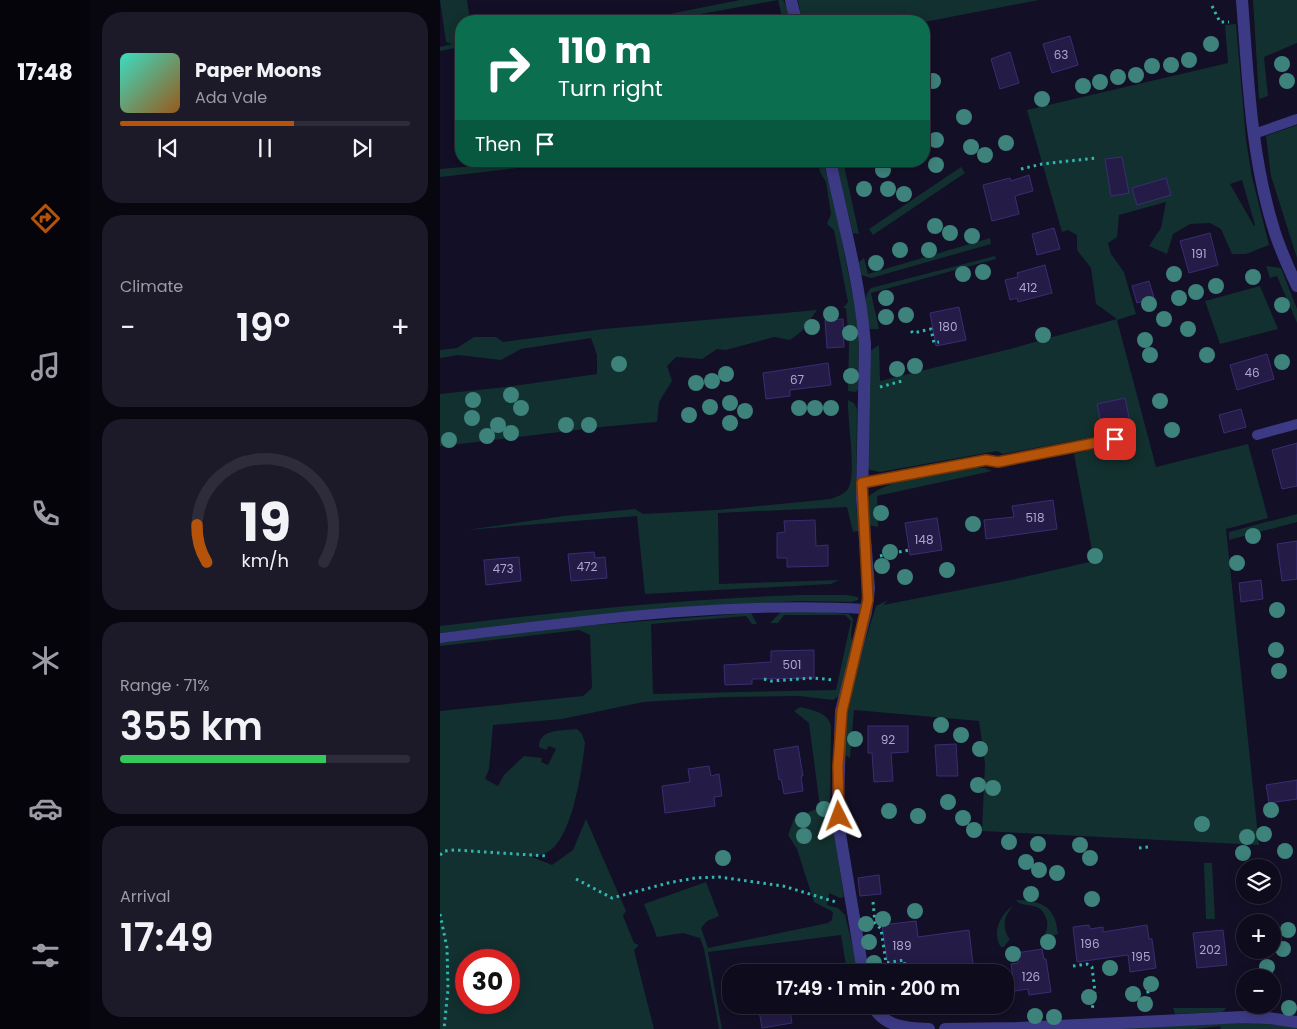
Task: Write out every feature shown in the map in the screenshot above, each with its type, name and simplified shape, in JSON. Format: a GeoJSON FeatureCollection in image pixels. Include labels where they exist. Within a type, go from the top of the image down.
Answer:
{"type":"FeatureCollection","features":[{"type":"Feature","properties":{"kind":"street"},"geometry":{"type":"LineString","coordinates":[[791,0],[795,15]]}},
{"type":"Feature","properties":{"kind":"street"},"geometry":{"type":"LineString","coordinates":[[1242,0],[1254,134],[1264,191],[1275,233],[1297,286]]}},
{"type":"Feature","properties":{"kind":"street"},"geometry":{"type":"LineString","coordinates":[[831,167],[863,320],[865,344],[862,483],[869,589],[842,711],[838,766],[840,834],[862,964]]}},
{"type":"Feature","properties":{"kind":"street"},"geometry":{"type":"LineString","coordinates":[[945,1029],[1018,1028],[1243,1017],[1297,1022]]}},
{"type":"Feature","properties":{"kind":"street"},"geometry":{"type":"LineString","coordinates":[[882,1024],[929,1029]]}},
{"type":"Feature","properties":{"kind":"lane"},"geometry":{"type":"LineString","coordinates":[[1254,134],[1297,119]]}},
{"type":"Feature","properties":{"kind":"lane"},"geometry":{"type":"LineString","coordinates":[[1257,434],[1297,424]]}},
{"type":"Feature","properties":{"kind":"lane"},"geometry":{"type":"LineString","coordinates":[[862,483],[986,460],[998,462],[1115,439]]}},
{"type":"Feature","properties":{"kind":"lane"},"geometry":{"type":"LineString","coordinates":[[440,638],[700,611],[789,606],[866,609]]}},
{"type":"Feature","properties":{"kind":"path"},"geometry":{"type":"LineString","coordinates":[[1212,6],[1220,22],[1224,22]]}},
{"type":"Feature","properties":{"kind":"path"},"geometry":{"type":"LineString","coordinates":[[1021,169],[1042,164],[1096,158]]}},
{"type":"Feature","properties":{"kind":"path"},"geometry":{"type":"LineString","coordinates":[[911,331],[913,333],[931,329],[934,344],[939,342]]}},
{"type":"Feature","properties":{"kind":"path"},"geometry":{"type":"LineString","coordinates":[[878,556],[909,550]]}},
{"type":"Feature","properties":{"kind":"path"},"geometry":{"type":"LineString","coordinates":[[764,679],[771,681],[814,678],[836,681]]}},
{"type":"Feature","properties":{"kind":"path"},"geometry":{"type":"LineString","coordinates":[[1139,848],[1149,847]]}},
{"type":"Feature","properties":{"kind":"path"},"geometry":{"type":"LineString","coordinates":[[440,855],[445,851],[455,850],[547,856]]}},
{"type":"Feature","properties":{"kind":"path"},"geometry":{"type":"LineString","coordinates":[[576,879],[612,898],[677,881],[695,878],[719,878],[782,886],[843,905],[852,905]]}},
{"type":"Feature","properties":{"kind":"path"},"geometry":{"type":"LineString","coordinates":[[873,902],[875,923],[881,929],[886,963],[904,960],[905,964]]}},
{"type":"Feature","properties":{"kind":"path"},"geometry":{"type":"LineString","coordinates":[[440,914],[447,948],[448,981],[444,1029]]}},
{"type":"Feature","properties":{"kind":"path"},"geometry":{"type":"LineString","coordinates":[[1072,966],[1087,964],[1092,967],[1095,992],[1092,1014]]}},
{"type":"Feature","properties":{"kind":"path"},"geometry":{"type":"LineString","coordinates":[[1146,978],[1150,1012]]}},
{"type":"Feature","properties":{"kind":"green space"},"geometry":{"type":"Polygon","coordinates":[[[440,0],[467,0],[469,15],[455,15],[455,48],[440,51],[440,47],[452,44],[446,42],[440,0]]]}},
{"type":"Feature","properties":{"kind":"green space"},"geometry":{"type":"Polygon","coordinates":[[[740,0],[778,0],[696,15],[664,15],[740,0]]]}},
{"type":"Feature","properties":{"kind":"green space"},"geometry":{"type":"Polygon","coordinates":[[[778,0],[783,0],[788,9],[789,15],[782,15],[778,0]]]}},
{"type":"Feature","properties":{"kind":"green space"},"geometry":{"type":"Polygon","coordinates":[[[798,0],[1039,0],[930,21],[930,15],[801,15],[798,0]]]}},
{"type":"Feature","properties":{"kind":"green space"},"geometry":{"type":"Polygon","coordinates":[[[1253,0],[1297,0],[1297,43],[1264,57],[1268,96],[1259,99],[1253,0]]]}},
{"type":"Feature","properties":{"kind":"green space"},"geometry":{"type":"Polygon","coordinates":[[[1236,24],[1246,140],[1252,177],[1269,245],[1246,254],[1232,254],[1221,229],[1210,223],[1190,224],[1173,234],[1167,254],[1149,246],[1161,228],[1166,202],[1119,215],[1117,237],[1108,243],[1111,254],[1124,272],[1136,314],[1117,320],[1156,467],[1248,444],[1268,518],[1226,529],[1259,845],[982,831],[985,764],[979,721],[854,710],[850,758],[845,755],[845,736],[850,698],[876,606],[888,600],[883,605],[1011,580],[1094,561],[1074,454],[1121,443],[1120,432],[1003,454],[997,451],[880,472],[867,469],[870,351],[879,345],[880,381],[1010,349],[1117,319],[1096,304],[1091,268],[1077,250],[1077,235],[1068,230],[1062,232],[1027,110],[1228,63],[1225,25],[1236,24]],[[1242,180],[1230,184],[1254,226],[1242,180]]]}},
{"type":"Feature","properties":{"kind":"green space"},"geometry":{"type":"Polygon","coordinates":[[[1297,125],[1297,258],[1271,176],[1266,136],[1297,125]]]}},
{"type":"Feature","properties":{"kind":"green space"},"geometry":{"type":"Polygon","coordinates":[[[462,167],[526,167],[440,177],[440,169],[462,167]]]}},
{"type":"Feature","properties":{"kind":"green space"},"geometry":{"type":"Polygon","coordinates":[[[819,167],[825,167],[835,206],[855,307],[859,341],[858,389],[856,392],[848,391],[849,341],[846,308],[843,308],[848,302],[834,230],[827,224],[831,214],[826,182],[819,167]]]}},
{"type":"Feature","properties":{"kind":"green space"},"geometry":{"type":"Polygon","coordinates":[[[836,167],[844,167],[859,234],[853,233],[836,167]]]}},
{"type":"Feature","properties":{"kind":"green space"},"geometry":{"type":"Polygon","coordinates":[[[961,167],[965,173],[873,235],[869,229],[961,167]]]}},
{"type":"Feature","properties":{"kind":"green space"},"geometry":{"type":"Polygon","coordinates":[[[990,238],[991,244],[871,278],[861,275],[859,262],[864,258],[868,274],[990,238]]]}},
{"type":"Feature","properties":{"kind":"green space"},"geometry":{"type":"Polygon","coordinates":[[[995,256],[996,259],[871,293],[879,329],[870,329],[865,303],[871,288],[995,256]]]}},
{"type":"Feature","properties":{"kind":"green space"},"geometry":{"type":"Polygon","coordinates":[[[1266,266],[1281,268],[1297,309],[1297,323],[1277,276],[1270,278],[1266,266]]]}},
{"type":"Feature","properties":{"kind":"green space"},"geometry":{"type":"Polygon","coordinates":[[[1260,286],[1278,329],[1220,344],[1205,301],[1260,286]]]}},
{"type":"Feature","properties":{"kind":"green space"},"geometry":{"type":"Polygon","coordinates":[[[817,310],[802,331],[790,340],[774,337],[726,350],[717,349],[702,359],[676,357],[667,366],[672,381],[659,402],[657,422],[440,446],[440,394],[597,374],[597,355],[591,338],[521,349],[501,360],[458,355],[440,358],[440,350],[457,348],[474,337],[496,337],[503,342],[604,329],[817,310]]]}},
{"type":"Feature","properties":{"kind":"green space"},"geometry":{"type":"Polygon","coordinates":[[[848,400],[854,403],[857,409],[856,507],[859,531],[853,532],[847,507],[718,513],[719,584],[839,580],[831,584],[645,594],[637,516],[467,530],[564,516],[635,509],[643,514],[717,510],[831,499],[846,491],[851,482],[852,459],[848,400]]]}},
{"type":"Feature","properties":{"kind":"green space"},"geometry":{"type":"Polygon","coordinates":[[[971,468],[985,468],[992,471],[877,496],[878,527],[869,525],[868,497],[878,490],[903,480],[971,468]]]}},
{"type":"Feature","properties":{"kind":"green space"},"geometry":{"type":"Polygon","coordinates":[[[1297,514],[1297,522],[1229,540],[1229,532],[1297,514]]]}},
{"type":"Feature","properties":{"kind":"green space"},"geometry":{"type":"Polygon","coordinates":[[[799,595],[847,595],[858,597],[858,600],[851,602],[799,601],[749,604],[440,633],[440,626],[529,616],[664,603],[799,595]]]}},
{"type":"Feature","properties":{"kind":"green space"},"geometry":{"type":"Polygon","coordinates":[[[810,611],[849,614],[853,619],[851,636],[853,643],[839,696],[833,700],[799,696],[724,697],[643,702],[562,719],[493,725],[489,769],[485,779],[498,786],[504,775],[524,756],[542,758],[541,762],[548,765],[556,749],[549,746],[546,750],[539,747],[540,741],[547,733],[577,729],[582,734],[585,743],[582,769],[571,815],[559,841],[551,850],[532,857],[552,865],[573,850],[586,819],[626,911],[623,916],[634,943],[639,945],[634,950],[654,1029],[440,1029],[440,711],[583,696],[592,688],[590,635],[579,630],[440,646],[440,643],[566,627],[751,613],[757,624],[752,624],[746,616],[651,624],[653,694],[836,690],[851,621],[845,615],[784,615],[778,623],[770,623],[781,612],[810,611]]]}},
{"type":"Feature","properties":{"kind":"green space"},"geometry":{"type":"Polygon","coordinates":[[[800,707],[814,711],[827,718],[831,726],[830,806],[844,897],[840,898],[829,893],[827,905],[838,908],[845,915],[857,964],[846,964],[841,935],[708,952],[722,1029],[719,1029],[704,949],[700,938],[683,933],[657,937],[644,904],[706,882],[719,916],[707,921],[701,928],[708,948],[828,923],[832,920],[833,912],[814,902],[797,849],[788,835],[794,819],[820,807],[809,723],[794,711],[800,707]]]}},
{"type":"Feature","properties":{"kind":"green space"},"geometry":{"type":"Polygon","coordinates":[[[1204,863],[1212,863],[1215,919],[1206,919],[1204,863]]]}},
{"type":"Feature","properties":{"kind":"green space"},"geometry":{"type":"Polygon","coordinates":[[[1016,900],[1034,902],[1051,911],[1058,934],[1047,938],[1044,936],[1047,930],[1047,921],[1041,909],[1019,903],[1016,900]]]}},
{"type":"Feature","properties":{"kind":"green space"},"geometry":{"type":"Polygon","coordinates":[[[1015,905],[1008,912],[1005,921],[1005,930],[1010,939],[1004,947],[1001,947],[997,935],[999,923],[1006,912],[1010,908],[1015,905]]]}},
{"type":"Feature","properties":{"kind":"green space"},"geometry":{"type":"Polygon","coordinates":[[[1173,1008],[1226,1008],[1220,1012],[1175,1014],[1173,1008]]]}},
{"type":"Feature","properties":{"kind":"green space"},"geometry":{"type":"Polygon","coordinates":[[[1235,1021],[1297,1027],[1297,1029],[1221,1029],[1220,1026],[1195,1029],[1095,1029],[1235,1021]]]}},
{"type":"Feature","properties":{"kind":"building"},"geometry":{"type":"Polygon","coordinates":[[[1070,36],[1078,65],[1052,73],[1043,44],[1070,36]]]}},
{"type":"Feature","properties":{"kind":"building"},"geometry":{"type":"Polygon","coordinates":[[[1010,52],[1019,83],[1000,89],[991,59],[1010,52]]]}},
{"type":"Feature","properties":{"kind":"building"},"geometry":{"type":"Polygon","coordinates":[[[1122,157],[1129,193],[1111,196],[1105,159],[1122,157]]]}},
{"type":"Feature","properties":{"kind":"building"},"geometry":{"type":"Polygon","coordinates":[[[1029,175],[1033,191],[1015,196],[1019,214],[992,221],[983,185],[1010,178],[1011,181],[1029,175]]]}},
{"type":"Feature","properties":{"kind":"building"},"geometry":{"type":"Polygon","coordinates":[[[1166,178],[1171,195],[1137,205],[1132,188],[1166,178]]]}},
{"type":"Feature","properties":{"kind":"building"},"geometry":{"type":"Polygon","coordinates":[[[1054,228],[1060,249],[1037,255],[1032,234],[1054,228]]]}},
{"type":"Feature","properties":{"kind":"building"},"geometry":{"type":"Polygon","coordinates":[[[1210,233],[1218,265],[1189,273],[1180,241],[1210,233]]]}},
{"type":"Feature","properties":{"kind":"building"},"geometry":{"type":"Polygon","coordinates":[[[1045,265],[1052,293],[1018,302],[1017,298],[1010,300],[1005,280],[1018,277],[1017,273],[1045,265]]]}},
{"type":"Feature","properties":{"kind":"building"},"geometry":{"type":"Polygon","coordinates":[[[1149,281],[1154,298],[1137,303],[1132,286],[1149,281]]]}},
{"type":"Feature","properties":{"kind":"building"},"geometry":{"type":"Polygon","coordinates":[[[959,307],[966,340],[936,346],[930,313],[959,307]]]}},
{"type":"Feature","properties":{"kind":"building"},"geometry":{"type":"Polygon","coordinates":[[[843,319],[844,347],[827,348],[825,320],[843,319]]]}},
{"type":"Feature","properties":{"kind":"building"},"geometry":{"type":"Polygon","coordinates":[[[1267,354],[1274,379],[1237,390],[1230,365],[1267,354]]]}},
{"type":"Feature","properties":{"kind":"building"},"geometry":{"type":"Polygon","coordinates":[[[828,363],[831,385],[790,390],[790,396],[766,399],[763,373],[828,363]]]}},
{"type":"Feature","properties":{"kind":"building"},"geometry":{"type":"Polygon","coordinates":[[[1125,398],[1130,422],[1102,428],[1097,404],[1125,398]]]}},
{"type":"Feature","properties":{"kind":"building"},"geometry":{"type":"Polygon","coordinates":[[[1241,409],[1246,427],[1224,433],[1219,415],[1241,409]]]}},
{"type":"Feature","properties":{"kind":"building"},"geometry":{"type":"Polygon","coordinates":[[[1297,443],[1297,486],[1282,489],[1272,450],[1297,443]]]}},
{"type":"Feature","properties":{"kind":"building"},"geometry":{"type":"Polygon","coordinates":[[[1053,500],[1057,529],[986,539],[984,520],[1014,517],[1012,506],[1053,500]]]}},
{"type":"Feature","properties":{"kind":"building"},"geometry":{"type":"Polygon","coordinates":[[[937,518],[942,550],[910,555],[905,523],[937,518]]]}},
{"type":"Feature","properties":{"kind":"building"},"geometry":{"type":"Polygon","coordinates":[[[815,520],[816,546],[828,545],[828,566],[787,567],[787,558],[777,558],[777,533],[785,532],[784,521],[815,520]]]}},
{"type":"Feature","properties":{"kind":"building"},"geometry":{"type":"Polygon","coordinates":[[[1297,541],[1297,579],[1282,581],[1277,544],[1297,541]]]}},
{"type":"Feature","properties":{"kind":"building"},"geometry":{"type":"Polygon","coordinates":[[[594,552],[595,558],[605,557],[607,578],[571,581],[568,554],[594,552]]]}},
{"type":"Feature","properties":{"kind":"building"},"geometry":{"type":"Polygon","coordinates":[[[519,557],[521,581],[486,585],[484,560],[519,557]]]}},
{"type":"Feature","properties":{"kind":"building"},"geometry":{"type":"Polygon","coordinates":[[[1261,580],[1263,599],[1241,602],[1239,583],[1261,580]]]}},
{"type":"Feature","properties":{"kind":"building"},"geometry":{"type":"Polygon","coordinates":[[[814,650],[814,678],[752,679],[752,684],[725,685],[724,665],[771,662],[771,651],[814,650]]]}},
{"type":"Feature","properties":{"kind":"building"},"geometry":{"type":"Polygon","coordinates":[[[868,726],[908,726],[908,752],[891,753],[893,781],[874,782],[872,753],[868,753],[868,726]]]}},
{"type":"Feature","properties":{"kind":"building"},"geometry":{"type":"Polygon","coordinates":[[[956,744],[958,776],[937,776],[935,745],[956,744]]]}},
{"type":"Feature","properties":{"kind":"building"},"geometry":{"type":"Polygon","coordinates":[[[798,746],[803,776],[801,776],[803,791],[784,794],[781,779],[779,780],[774,750],[798,746]]]}},
{"type":"Feature","properties":{"kind":"building"},"geometry":{"type":"Polygon","coordinates":[[[709,766],[711,776],[719,774],[722,796],[714,797],[715,806],[665,813],[662,786],[690,782],[688,769],[709,766]]]}},
{"type":"Feature","properties":{"kind":"building"},"geometry":{"type":"Polygon","coordinates":[[[1297,780],[1297,799],[1269,803],[1266,785],[1297,780]]]}},
{"type":"Feature","properties":{"kind":"building"},"geometry":{"type":"Polygon","coordinates":[[[879,875],[881,894],[860,896],[858,878],[879,875]]]}},
{"type":"Feature","properties":{"kind":"building"},"geometry":{"type":"Polygon","coordinates":[[[916,921],[918,937],[969,930],[973,964],[888,964],[882,925],[916,921]]]}},
{"type":"Feature","properties":{"kind":"building"},"geometry":{"type":"Polygon","coordinates":[[[1089,925],[1090,929],[1103,927],[1103,932],[1147,925],[1149,939],[1152,939],[1156,968],[1130,972],[1128,955],[1077,962],[1073,927],[1089,925]]]}},
{"type":"Feature","properties":{"kind":"building"},"geometry":{"type":"Polygon","coordinates":[[[1223,930],[1227,965],[1197,968],[1193,933],[1223,930]]]}},
{"type":"Feature","properties":{"kind":"building"},"geometry":{"type":"Polygon","coordinates":[[[1042,949],[1044,959],[1046,959],[1051,992],[1029,995],[1028,989],[1015,991],[1014,964],[1011,964],[1018,963],[1016,953],[1042,949]]]}},
{"type":"Feature","properties":{"kind":"building"},"geometry":{"type":"Polygon","coordinates":[[[760,1014],[790,1014],[792,1023],[762,1028],[760,1014]]]}},
{"type":"Feature","properties":{"kind":"route"},"geometry":{"type":"LineString","coordinates":[[839,816],[838,766],[842,711],[866,612],[869,589],[862,483],[986,460],[998,462],[1115,439]]}}]}
